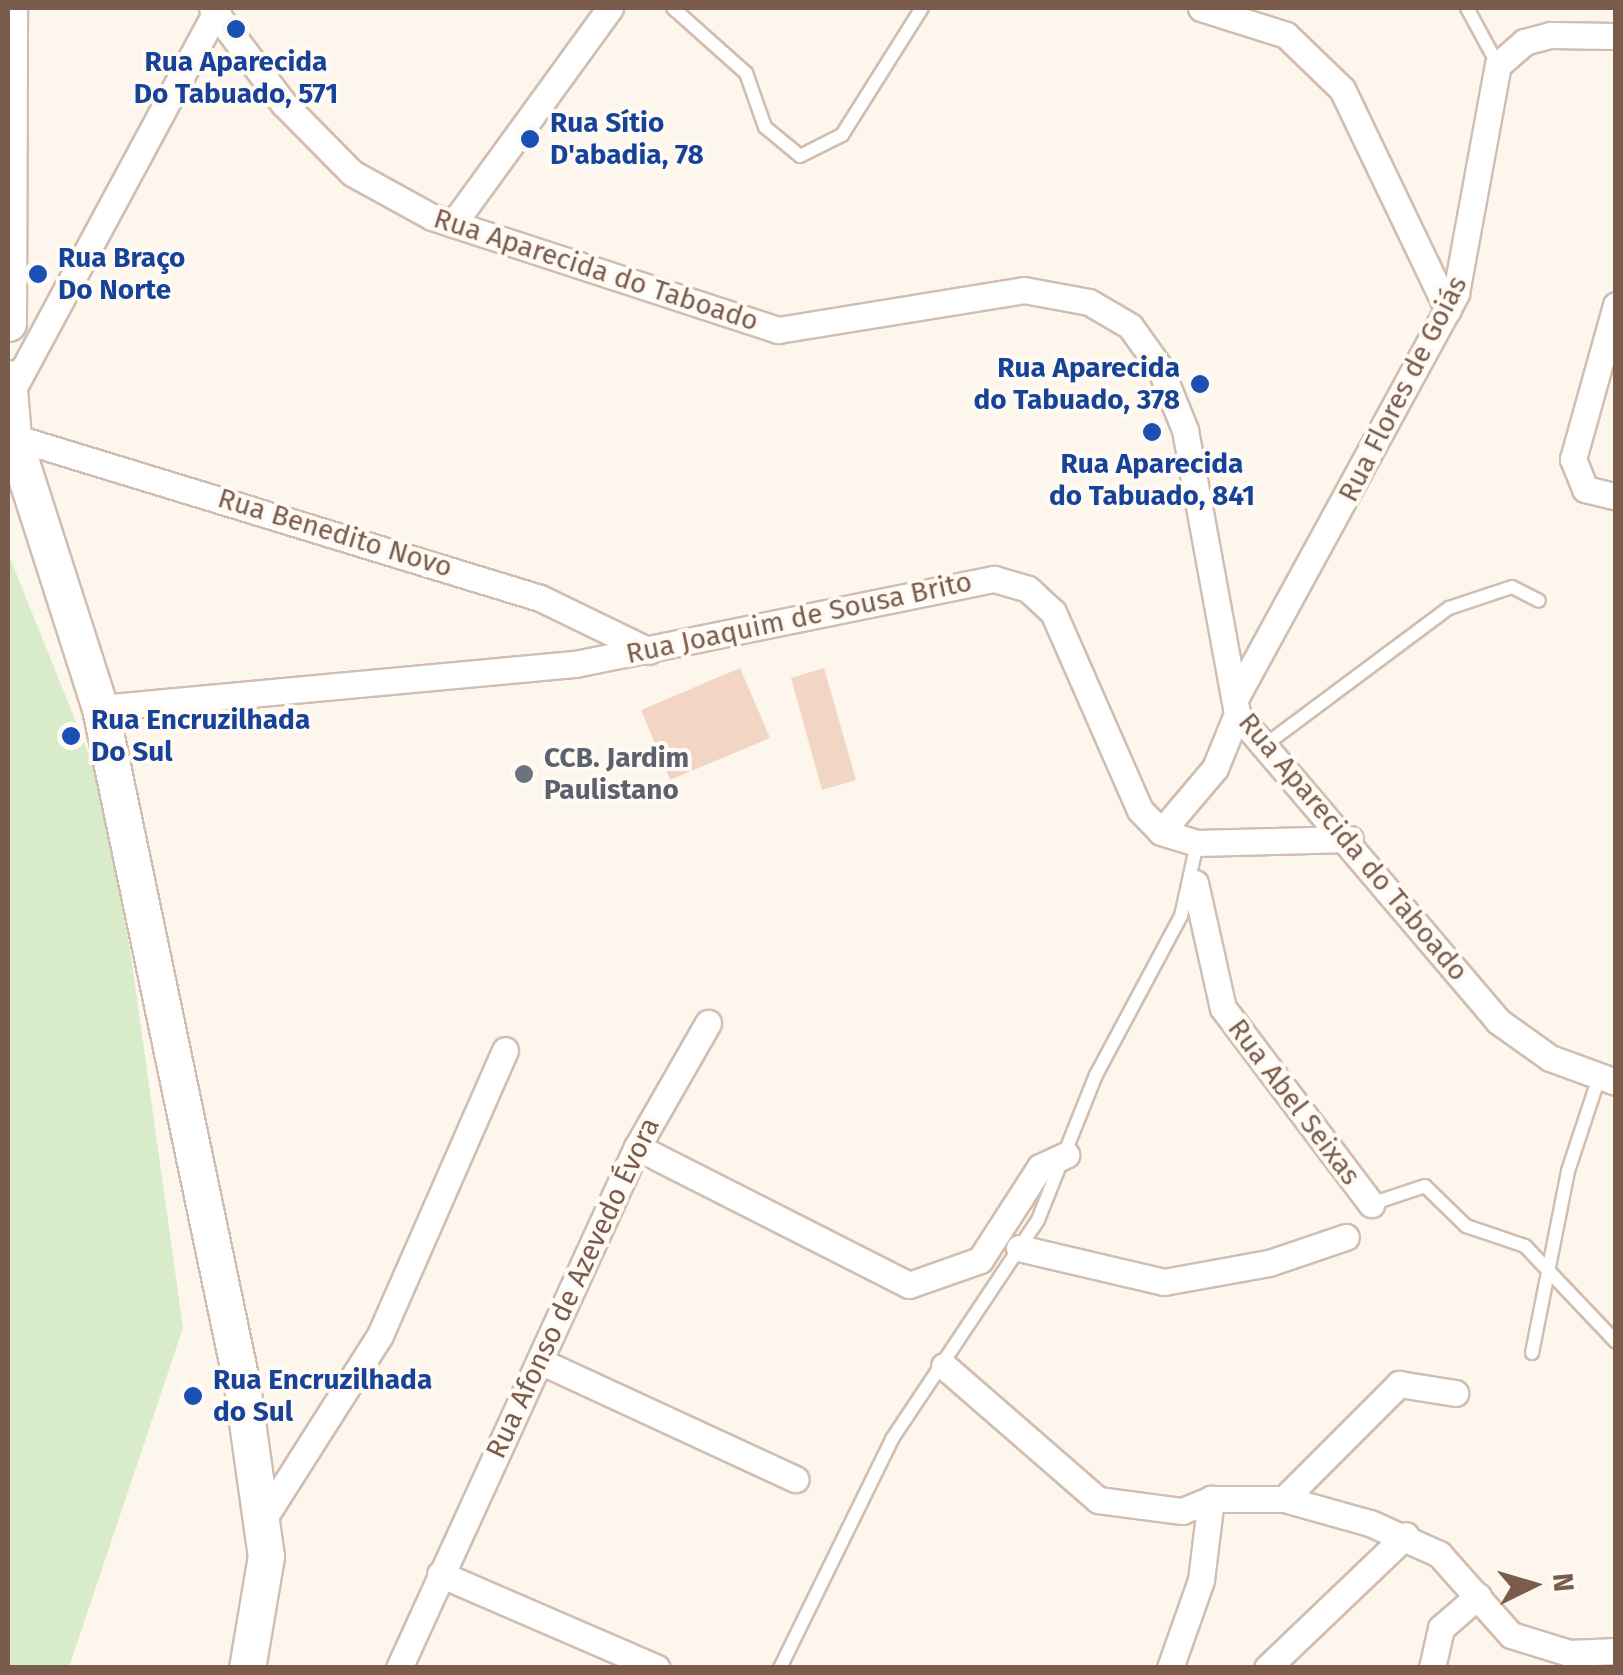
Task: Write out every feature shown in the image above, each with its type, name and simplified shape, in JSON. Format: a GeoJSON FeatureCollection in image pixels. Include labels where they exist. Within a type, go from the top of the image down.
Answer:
{"type":"FeatureCollection","features":[{"type":"Feature","properties":{"kind":"street"},"geometry":{"type":"LineString","coordinates":[[8,323],[9,8]]}},
{"type":"Feature","properties":{"kind":"street"},"geometry":{"type":"LineString","coordinates":[[452,224],[610,8]]}},
{"type":"Feature","properties":{"kind":"street"},"geometry":{"type":"LineString","coordinates":[[1201,8],[1293,39],[1357,112],[1448,310]]}},
{"type":"Feature","properties":{"kind":"street"},"geometry":{"type":"LineString","coordinates":[[8,398],[215,9]]}},
{"type":"Feature","properties":{"kind":"street","name":"Rua Aparecida do Taboado"},"geometry":{"type":"LineString","coordinates":[[215,9],[352,173],[452,224],[778,330],[845,326],[1000,291],[1062,294],[1112,313],[1146,345],[1184,430],[1236,706],[1266,746],[1350,838],[1498,1022],[1550,1058],[1607,1079]]}},
{"type":"Feature","properties":{"kind":"street"},"geometry":{"type":"LineString","coordinates":[[1498,65],[1537,38],[1616,36]]}},
{"type":"Feature","properties":{"kind":"street","name":"Rua Flores de Goiás"},"geometry":{"type":"LineString","coordinates":[[1162,832],[1215,768],[1236,706],[1448,310],[1472,239],[1498,65]]}},
{"type":"Feature","properties":{"kind":"street"},"geometry":{"type":"LineString","coordinates":[[1615,306],[1573,459],[1585,489],[1616,497]]}},
{"type":"Feature","properties":{"kind":"street"},"geometry":{"type":"LineString","coordinates":[[8,378],[13,437],[100,708],[262,1521],[263,1603],[247,1668]]}},
{"type":"Feature","properties":{"kind":"street","name":"Rua Benedito Novo"},"geometry":{"type":"LineString","coordinates":[[13,437],[540,598],[648,651]]}},
{"type":"Feature","properties":{"kind":"street","name":"Rua Joaquim de Sousa Brito"},"geometry":{"type":"LineString","coordinates":[[100,708],[648,651],[976,580],[1013,582],[1053,612],[1140,810],[1162,832]]}},
{"type":"Feature","properties":{"kind":"street"},"geometry":{"type":"LineString","coordinates":[[1162,832],[1197,843],[1350,838]]}},
{"type":"Feature","properties":{"kind":"street","name":"Rua Abel Seixas"},"geometry":{"type":"LineString","coordinates":[[1194,882],[1223,1008],[1371,1204]]}},
{"type":"Feature","properties":{"kind":"street","name":"Rua Afonso de Azevedo Évora"},"geometry":{"type":"LineString","coordinates":[[399,1668],[440,1574],[544,1364],[637,1147],[708,1023]]}},
{"type":"Feature","properties":{"kind":"street"},"geometry":{"type":"LineString","coordinates":[[262,1521],[380,1335],[505,1050]]}},
{"type":"Feature","properties":{"kind":"street"},"geometry":{"type":"LineString","coordinates":[[637,1147],[909,1285],[980,1260],[1040,1167],[1066,1155]]}},
{"type":"Feature","properties":{"kind":"street"},"geometry":{"type":"LineString","coordinates":[[1019,1248],[1164,1282],[1269,1264],[1346,1237]]}},
{"type":"Feature","properties":{"kind":"street"},"geometry":{"type":"LineString","coordinates":[[544,1364],[795,1478]]}},
{"type":"Feature","properties":{"kind":"street"},"geometry":{"type":"LineString","coordinates":[[944,1366],[1088,1496],[1170,1510],[1210,1498],[1284,1499],[1406,1535],[1528,1644],[1616,1651]]}},
{"type":"Feature","properties":{"kind":"street"},"geometry":{"type":"LineString","coordinates":[[1284,1499],[1400,1384],[1455,1394]]}},
{"type":"Feature","properties":{"kind":"street"},"geometry":{"type":"LineString","coordinates":[[1170,1668],[1202,1580],[1210,1498]]}},
{"type":"Feature","properties":{"kind":"street"},"geometry":{"type":"LineString","coordinates":[[1267,1668],[1406,1535]]}},
{"type":"Feature","properties":{"kind":"street"},"geometry":{"type":"LineString","coordinates":[[440,1574],[656,1668]]}},
{"type":"Feature","properties":{"kind":"street"},"geometry":{"type":"LineString","coordinates":[[1432,1668],[1441,1628],[1478,1596]]}},
{"type":"Feature","properties":{"kind":"lane"},"geometry":{"type":"LineString","coordinates":[[673,8],[746,73],[765,127],[800,156],[842,135],[922,8]]}},
{"type":"Feature","properties":{"kind":"lane"},"geometry":{"type":"LineString","coordinates":[[1467,8],[1498,65]]}},
{"type":"Feature","properties":{"kind":"lane"},"geometry":{"type":"LineString","coordinates":[[1266,746],[1448,608],[1512,587],[1539,600]]}},
{"type":"Feature","properties":{"kind":"lane"},"geometry":{"type":"LineString","coordinates":[[780,1668],[879,1462],[1019,1248],[1066,1155],[1096,1075],[1194,882],[1197,843]]}},
{"type":"Feature","properties":{"kind":"lane"},"geometry":{"type":"LineString","coordinates":[[1532,1353],[1547,1265],[1607,1079]]}},
{"type":"Feature","properties":{"kind":"lane"},"geometry":{"type":"LineString","coordinates":[[1371,1204],[1425,1186],[1466,1226],[1525,1246],[1616,1342]]}},
{"type":"Feature","properties":{"kind":"green space"},"geometry":{"type":"Polygon","coordinates":[[[8,553],[94,767],[130,949],[183,1328],[69,1667],[8,1667],[8,553]]]}},
{"type":"Feature","properties":{"kind":"building"},"geometry":{"type":"Polygon","coordinates":[[[740,668],[770,738],[670,780],[641,710],[740,668]]]}},
{"type":"Feature","properties":{"kind":"building"},"geometry":{"type":"Polygon","coordinates":[[[824,668],[856,780],[822,790],[791,678],[824,668]]]}},
{"type":"Feature","properties":{"kind":"place","name":"Rua Aparecida Do Tabuado, 571"},"geometry":{"type":"Point","coordinates":[236,29]}},
{"type":"Feature","properties":{"kind":"place","name":"Rua Sítio D'abadia, 78"},"geometry":{"type":"Point","coordinates":[530,139]}},
{"type":"Feature","properties":{"kind":"place","name":"Rua Braço Do Norte"},"geometry":{"type":"Point","coordinates":[38,274]}},
{"type":"Feature","properties":{"kind":"place","name":"Rua Aparecida do Tabuado, 378"},"geometry":{"type":"Point","coordinates":[1200,384]}},
{"type":"Feature","properties":{"kind":"place","name":"Rua Aparecida do Tabuado, 841"},"geometry":{"type":"Point","coordinates":[1152,432]}},
{"type":"Feature","properties":{"kind":"place","name":"Rua Encruzilhada Do Sul"},"geometry":{"type":"Point","coordinates":[71,736]}},
{"type":"Feature","properties":{"kind":"place","name":"CCB. Jardim Paulistano"},"geometry":{"type":"Point","coordinates":[524,774]}},
{"type":"Feature","properties":{"kind":"place","name":"Rua Encruzilhada do Sul"},"geometry":{"type":"Point","coordinates":[193,1396]}}]}
